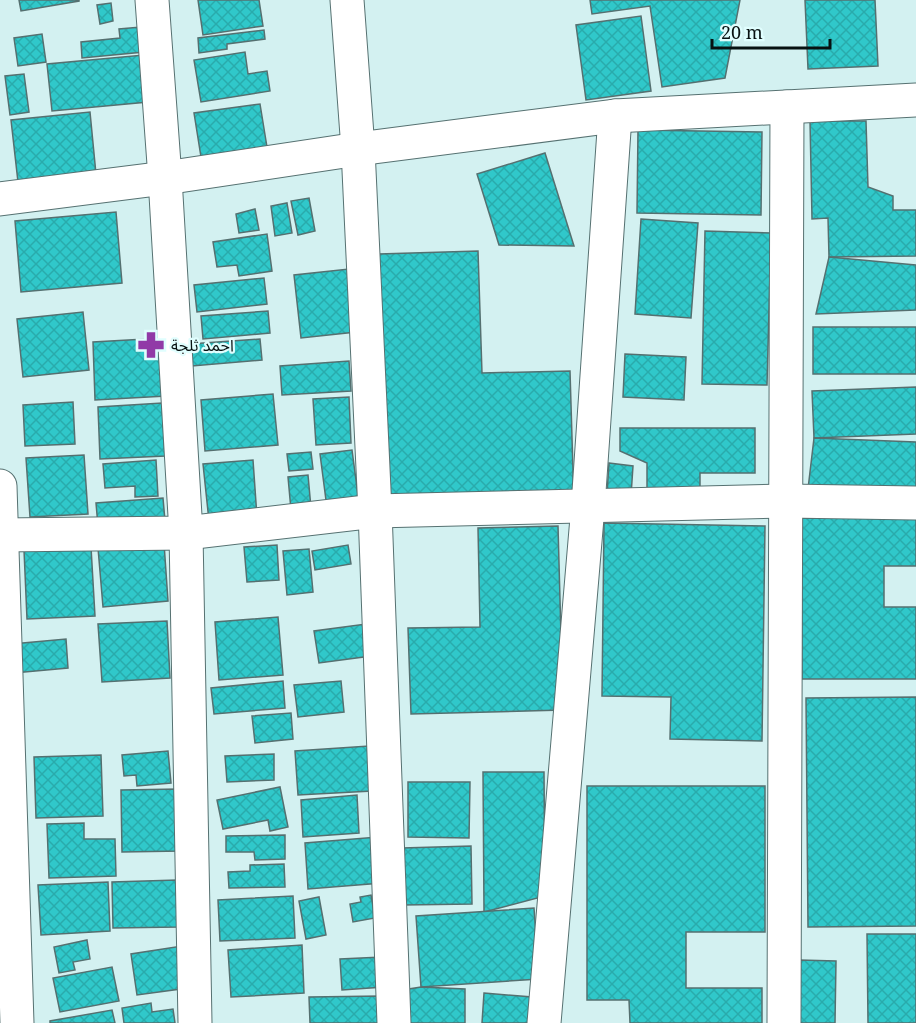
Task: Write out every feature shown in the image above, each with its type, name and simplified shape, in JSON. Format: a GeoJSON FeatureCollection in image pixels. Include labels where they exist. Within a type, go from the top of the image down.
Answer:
{"type":"FeatureCollection","features":[{"type":"Feature","properties":{"kind":"street"},"geometry":{"type":"LineString","coordinates":[[152,0],[186,533],[195,1023]]}},
{"type":"Feature","properties":{"kind":"street"},"geometry":{"type":"LineString","coordinates":[[347,0],[358,148],[375,511],[394,1023]]}},
{"type":"Feature","properties":{"kind":"street"},"geometry":{"type":"LineString","coordinates":[[0,199],[165,178],[358,148],[615,116],[916,100]]}},
{"type":"Feature","properties":{"kind":"street"},"geometry":{"type":"LineString","coordinates":[[784,1023],[787,107]]}},
{"type":"Feature","properties":{"kind":"street"},"geometry":{"type":"LineString","coordinates":[[543,1023],[588,506],[615,116]]}},
{"type":"Feature","properties":{"kind":"street"},"geometry":{"type":"LineString","coordinates":[[0,486],[16,1023]]}},
{"type":"Feature","properties":{"kind":"street"},"geometry":{"type":"LineString","coordinates":[[1,535],[186,533],[375,511],[786,501],[916,503]]}},
{"type":"Feature","properties":{"kind":"building"},"geometry":{"type":"Polygon","coordinates":[[[19,0],[79,0],[79,1],[21,11],[19,0]]]}},
{"type":"Feature","properties":{"kind":"building"},"geometry":{"type":"Polygon","coordinates":[[[198,0],[259,0],[263,26],[203,35],[198,0]]]}},
{"type":"Feature","properties":{"kind":"building"},"geometry":{"type":"Polygon","coordinates":[[[590,0],[740,0],[725,78],[662,87],[650,6],[592,14],[590,0]]]}},
{"type":"Feature","properties":{"kind":"building"},"geometry":{"type":"Polygon","coordinates":[[[805,0],[875,0],[878,66],[808,69],[805,0]]]}},
{"type":"Feature","properties":{"kind":"building"},"geometry":{"type":"Polygon","coordinates":[[[111,3],[113,21],[100,24],[97,5],[111,3]]]}},
{"type":"Feature","properties":{"kind":"building"},"geometry":{"type":"Polygon","coordinates":[[[641,16],[651,91],[586,100],[576,25],[641,16]]]}},
{"type":"Feature","properties":{"kind":"building"},"geometry":{"type":"Polygon","coordinates":[[[141,27],[144,52],[82,58],[81,42],[120,38],[119,29],[141,27]]]}},
{"type":"Feature","properties":{"kind":"building"},"geometry":{"type":"Polygon","coordinates":[[[264,30],[265,39],[227,44],[227,49],[199,53],[198,38],[264,30]]]}},
{"type":"Feature","properties":{"kind":"building"},"geometry":{"type":"Polygon","coordinates":[[[42,34],[46,62],[18,66],[14,38],[42,34]]]}},
{"type":"Feature","properties":{"kind":"building"},"geometry":{"type":"Polygon","coordinates":[[[245,52],[248,74],[267,71],[270,91],[201,102],[194,60],[245,52]]]}},
{"type":"Feature","properties":{"kind":"building"},"geometry":{"type":"Polygon","coordinates":[[[144,55],[148,102],[52,111],[47,64],[144,55]]]}},
{"type":"Feature","properties":{"kind":"building"},"geometry":{"type":"Polygon","coordinates":[[[24,74],[29,112],[10,115],[5,76],[24,74]]]}},
{"type":"Feature","properties":{"kind":"building"},"geometry":{"type":"Polygon","coordinates":[[[260,104],[267,147],[201,157],[194,113],[260,104]]]}},
{"type":"Feature","properties":{"kind":"building"},"geometry":{"type":"Polygon","coordinates":[[[90,112],[96,174],[18,182],[11,120],[90,112]]]}},
{"type":"Feature","properties":{"kind":"building"},"geometry":{"type":"Polygon","coordinates":[[[810,121],[866,121],[868,187],[893,196],[893,210],[916,210],[916,256],[829,257],[828,218],[812,219],[810,121]]]}},
{"type":"Feature","properties":{"kind":"building"},"geometry":{"type":"Polygon","coordinates":[[[638,130],[762,132],[761,215],[637,213],[638,130]]]}},
{"type":"Feature","properties":{"kind":"building"},"geometry":{"type":"Polygon","coordinates":[[[545,153],[574,246],[499,245],[477,174],[545,153]]]}},
{"type":"Feature","properties":{"kind":"building"},"geometry":{"type":"Polygon","coordinates":[[[309,198],[315,231],[298,235],[291,201],[309,198]]]}},
{"type":"Feature","properties":{"kind":"building"},"geometry":{"type":"Polygon","coordinates":[[[287,203],[292,233],[275,236],[271,206],[287,203]]]}},
{"type":"Feature","properties":{"kind":"building"},"geometry":{"type":"Polygon","coordinates":[[[255,209],[259,230],[239,233],[236,214],[255,209]]]}},
{"type":"Feature","properties":{"kind":"building"},"geometry":{"type":"Polygon","coordinates":[[[116,212],[122,283],[21,292],[15,221],[116,212]]]}},
{"type":"Feature","properties":{"kind":"building"},"geometry":{"type":"Polygon","coordinates":[[[641,219],[698,223],[691,318],[635,314],[641,219]]]}},
{"type":"Feature","properties":{"kind":"building"},"geometry":{"type":"Polygon","coordinates":[[[705,231],[771,233],[767,385],[702,384],[705,231]]]}},
{"type":"Feature","properties":{"kind":"building"},"geometry":{"type":"Polygon","coordinates":[[[267,234],[272,271],[239,276],[237,265],[217,267],[213,242],[267,234]]]}},
{"type":"Feature","properties":{"kind":"building"},"geometry":{"type":"Polygon","coordinates":[[[478,251],[482,373],[570,371],[574,504],[386,510],[379,254],[478,251]]]}},
{"type":"Feature","properties":{"kind":"building"},"geometry":{"type":"Polygon","coordinates":[[[829,257],[916,265],[916,310],[816,314],[829,257]]]}},
{"type":"Feature","properties":{"kind":"building"},"geometry":{"type":"Polygon","coordinates":[[[349,269],[356,332],[301,338],[294,275],[349,269]]]}},
{"type":"Feature","properties":{"kind":"building"},"geometry":{"type":"Polygon","coordinates":[[[264,278],[267,304],[197,312],[194,285],[264,278]]]}},
{"type":"Feature","properties":{"kind":"building"},"geometry":{"type":"Polygon","coordinates":[[[268,311],[270,333],[203,339],[201,316],[268,311]]]}},
{"type":"Feature","properties":{"kind":"building"},"geometry":{"type":"Polygon","coordinates":[[[83,312],[89,370],[23,377],[17,319],[83,312]]]}},
{"type":"Feature","properties":{"kind":"building"},"geometry":{"type":"Polygon","coordinates":[[[813,327],[916,327],[916,374],[813,374],[813,327]]]}},
{"type":"Feature","properties":{"kind":"building"},"geometry":{"type":"Polygon","coordinates":[[[163,338],[166,396],[95,400],[93,342],[163,338]]]}},
{"type":"Feature","properties":{"kind":"building"},"geometry":{"type":"Polygon","coordinates":[[[260,339],[262,360],[192,366],[190,344],[260,339]]]}},
{"type":"Feature","properties":{"kind":"building"},"geometry":{"type":"Polygon","coordinates":[[[625,354],[686,357],[684,400],[623,397],[625,354]]]}},
{"type":"Feature","properties":{"kind":"building"},"geometry":{"type":"Polygon","coordinates":[[[349,361],[351,391],[282,395],[280,366],[349,361]]]}},
{"type":"Feature","properties":{"kind":"building"},"geometry":{"type":"Polygon","coordinates":[[[916,387],[916,434],[814,438],[812,391],[916,387]]]}},
{"type":"Feature","properties":{"kind":"building"},"geometry":{"type":"Polygon","coordinates":[[[273,394],[278,445],[205,451],[201,400],[273,394]]]}},
{"type":"Feature","properties":{"kind":"building"},"geometry":{"type":"Polygon","coordinates":[[[349,397],[351,443],[316,445],[313,399],[349,397]]]}},
{"type":"Feature","properties":{"kind":"building"},"geometry":{"type":"Polygon","coordinates":[[[73,402],[75,444],[25,446],[23,405],[73,402]]]}},
{"type":"Feature","properties":{"kind":"building"},"geometry":{"type":"Polygon","coordinates":[[[162,403],[165,456],[100,459],[98,407],[162,403]]]}},
{"type":"Feature","properties":{"kind":"building"},"geometry":{"type":"Polygon","coordinates":[[[620,428],[755,428],[755,473],[700,473],[700,496],[647,496],[647,463],[620,451],[620,428]]]}},
{"type":"Feature","properties":{"kind":"building"},"geometry":{"type":"Polygon","coordinates":[[[814,438],[916,442],[916,487],[808,489],[814,438]]]}},
{"type":"Feature","properties":{"kind":"building"},"geometry":{"type":"Polygon","coordinates":[[[352,450],[359,503],[327,508],[320,454],[352,450]]]}},
{"type":"Feature","properties":{"kind":"building"},"geometry":{"type":"Polygon","coordinates":[[[311,452],[313,469],[289,471],[287,454],[311,452]]]}},
{"type":"Feature","properties":{"kind":"building"},"geometry":{"type":"Polygon","coordinates":[[[84,455],[88,514],[30,517],[26,458],[84,455]]]}},
{"type":"Feature","properties":{"kind":"building"},"geometry":{"type":"Polygon","coordinates":[[[156,460],[158,496],[135,497],[135,486],[105,488],[103,464],[156,460]]]}},
{"type":"Feature","properties":{"kind":"building"},"geometry":{"type":"Polygon","coordinates":[[[253,460],[257,517],[209,521],[203,464],[253,460]]]}},
{"type":"Feature","properties":{"kind":"building"},"geometry":{"type":"Polygon","coordinates":[[[609,463],[633,466],[631,496],[607,494],[609,463]]]}},
{"type":"Feature","properties":{"kind":"building"},"geometry":{"type":"Polygon","coordinates":[[[308,475],[311,508],[291,510],[288,477],[308,475]]]}},
{"type":"Feature","properties":{"kind":"building"},"geometry":{"type":"Polygon","coordinates":[[[163,498],[165,521],[98,526],[96,503],[163,498]]]}},
{"type":"Feature","properties":{"kind":"building"},"geometry":{"type":"Polygon","coordinates":[[[801,518],[916,518],[916,566],[884,566],[884,607],[916,607],[916,679],[802,679],[801,518]]]}},
{"type":"Feature","properties":{"kind":"building"},"geometry":{"type":"Polygon","coordinates":[[[604,523],[765,526],[762,741],[670,739],[671,697],[602,696],[604,523]]]}},
{"type":"Feature","properties":{"kind":"building"},"geometry":{"type":"Polygon","coordinates":[[[558,526],[563,710],[411,714],[408,628],[480,627],[478,528],[558,526]]]}},
{"type":"Feature","properties":{"kind":"building"},"geometry":{"type":"Polygon","coordinates":[[[164,543],[168,601],[103,607],[98,548],[164,543]]]}},
{"type":"Feature","properties":{"kind":"building"},"geometry":{"type":"Polygon","coordinates":[[[277,545],[279,580],[247,582],[244,547],[277,545]]]}},
{"type":"Feature","properties":{"kind":"building"},"geometry":{"type":"Polygon","coordinates":[[[348,545],[351,564],[315,570],[312,551],[348,545]]]}},
{"type":"Feature","properties":{"kind":"building"},"geometry":{"type":"Polygon","coordinates":[[[91,547],[95,616],[27,619],[24,550],[91,547]]]}},
{"type":"Feature","properties":{"kind":"building"},"geometry":{"type":"Polygon","coordinates":[[[309,549],[313,592],[287,595],[283,551],[309,549]]]}},
{"type":"Feature","properties":{"kind":"building"},"geometry":{"type":"Polygon","coordinates":[[[278,617],[283,675],[219,680],[215,622],[278,617]]]}},
{"type":"Feature","properties":{"kind":"building"},"geometry":{"type":"Polygon","coordinates":[[[167,621],[170,678],[102,682],[98,624],[167,621]]]}},
{"type":"Feature","properties":{"kind":"building"},"geometry":{"type":"Polygon","coordinates":[[[366,624],[371,656],[319,663],[314,631],[366,624]]]}},
{"type":"Feature","properties":{"kind":"building"},"geometry":{"type":"Polygon","coordinates":[[[66,639],[68,668],[14,673],[12,644],[66,639]]]}},
{"type":"Feature","properties":{"kind":"building"},"geometry":{"type":"Polygon","coordinates":[[[283,681],[285,708],[214,714],[211,688],[283,681]]]}},
{"type":"Feature","properties":{"kind":"building"},"geometry":{"type":"Polygon","coordinates":[[[341,681],[344,712],[298,717],[294,685],[341,681]]]}},
{"type":"Feature","properties":{"kind":"building"},"geometry":{"type":"Polygon","coordinates":[[[916,697],[916,926],[808,927],[806,698],[916,697]]]}},
{"type":"Feature","properties":{"kind":"building"},"geometry":{"type":"Polygon","coordinates":[[[291,713],[293,739],[255,743],[252,716],[291,713]]]}},
{"type":"Feature","properties":{"kind":"building"},"geometry":{"type":"Polygon","coordinates":[[[369,746],[372,791],[298,795],[295,751],[369,746]]]}},
{"type":"Feature","properties":{"kind":"building"},"geometry":{"type":"Polygon","coordinates":[[[168,751],[171,783],[137,786],[136,775],[124,776],[122,755],[168,751]]]}},
{"type":"Feature","properties":{"kind":"building"},"geometry":{"type":"Polygon","coordinates":[[[274,754],[274,780],[227,782],[225,756],[274,754]]]}},
{"type":"Feature","properties":{"kind":"building"},"geometry":{"type":"Polygon","coordinates":[[[101,755],[103,816],[36,818],[34,757],[101,755]]]}},
{"type":"Feature","properties":{"kind":"building"},"geometry":{"type":"Polygon","coordinates":[[[483,772],[544,772],[545,896],[484,912],[483,772]]]}},
{"type":"Feature","properties":{"kind":"building"},"geometry":{"type":"Polygon","coordinates":[[[408,782],[470,782],[469,838],[408,837],[408,782]]]}},
{"type":"Feature","properties":{"kind":"building"},"geometry":{"type":"Polygon","coordinates":[[[587,786],[765,786],[765,932],[686,932],[686,988],[762,988],[762,1023],[630,1023],[629,1000],[587,1000],[587,786]]]}},
{"type":"Feature","properties":{"kind":"building"},"geometry":{"type":"Polygon","coordinates":[[[280,787],[288,827],[270,831],[268,820],[223,829],[217,800],[280,787]]]}},
{"type":"Feature","properties":{"kind":"building"},"geometry":{"type":"Polygon","coordinates":[[[179,789],[181,851],[122,852],[121,790],[179,789]]]}},
{"type":"Feature","properties":{"kind":"building"},"geometry":{"type":"Polygon","coordinates":[[[357,795],[359,833],[303,837],[301,800],[357,795]]]}},
{"type":"Feature","properties":{"kind":"building"},"geometry":{"type":"Polygon","coordinates":[[[84,823],[84,839],[115,839],[116,876],[49,878],[47,824],[84,823]]]}},
{"type":"Feature","properties":{"kind":"building"},"geometry":{"type":"Polygon","coordinates":[[[285,835],[285,859],[255,860],[254,852],[226,852],[226,836],[285,835]]]}},
{"type":"Feature","properties":{"kind":"building"},"geometry":{"type":"Polygon","coordinates":[[[378,837],[382,883],[308,889],[305,843],[378,837]]]}},
{"type":"Feature","properties":{"kind":"building"},"geometry":{"type":"Polygon","coordinates":[[[471,846],[472,904],[403,905],[402,848],[471,846]]]}},
{"type":"Feature","properties":{"kind":"building"},"geometry":{"type":"Polygon","coordinates":[[[284,864],[285,887],[229,888],[228,872],[250,871],[250,865],[284,864]]]}},
{"type":"Feature","properties":{"kind":"building"},"geometry":{"type":"Polygon","coordinates":[[[177,880],[178,927],[113,928],[112,882],[177,880]]]}},
{"type":"Feature","properties":{"kind":"building"},"geometry":{"type":"Polygon","coordinates":[[[108,882],[110,931],[41,935],[38,885],[108,882]]]}},
{"type":"Feature","properties":{"kind":"building"},"geometry":{"type":"Polygon","coordinates":[[[371,895],[375,918],[353,922],[350,904],[361,902],[360,897],[371,895]]]}},
{"type":"Feature","properties":{"kind":"building"},"geometry":{"type":"Polygon","coordinates":[[[293,896],[295,938],[220,941],[218,900],[293,896]]]}},
{"type":"Feature","properties":{"kind":"building"},"geometry":{"type":"Polygon","coordinates":[[[319,897],[326,935],[306,939],[299,901],[319,897]]]}},
{"type":"Feature","properties":{"kind":"building"},"geometry":{"type":"Polygon","coordinates":[[[534,908],[539,979],[421,987],[416,916],[534,908]]]}},
{"type":"Feature","properties":{"kind":"building"},"geometry":{"type":"Polygon","coordinates":[[[867,934],[916,934],[916,1023],[868,1023],[867,934]]]}},
{"type":"Feature","properties":{"kind":"building"},"geometry":{"type":"Polygon","coordinates":[[[87,940],[90,959],[73,962],[75,970],[59,973],[54,947],[87,940]]]}},
{"type":"Feature","properties":{"kind":"building"},"geometry":{"type":"Polygon","coordinates":[[[302,945],[304,993],[231,997],[228,950],[302,945]]]}},
{"type":"Feature","properties":{"kind":"building"},"geometry":{"type":"Polygon","coordinates":[[[182,946],[188,988],[137,995],[131,954],[182,946]]]}},
{"type":"Feature","properties":{"kind":"building"},"geometry":{"type":"Polygon","coordinates":[[[382,957],[384,987],[342,990],[340,959],[382,957]]]}},
{"type":"Feature","properties":{"kind":"building"},"geometry":{"type":"Polygon","coordinates":[[[799,960],[836,961],[835,1023],[798,1023],[799,960]]]}},
{"type":"Feature","properties":{"kind":"building"},"geometry":{"type":"Polygon","coordinates":[[[112,967],[119,1001],[60,1012],[53,978],[112,967]]]}},
{"type":"Feature","properties":{"kind":"building"},"geometry":{"type":"Polygon","coordinates":[[[421,987],[465,989],[465,1023],[409,1023],[409,989],[421,987]]]}},
{"type":"Feature","properties":{"kind":"building"},"geometry":{"type":"Polygon","coordinates":[[[484,993],[532,997],[530,1023],[482,1023],[484,993]]]}},
{"type":"Feature","properties":{"kind":"building"},"geometry":{"type":"Polygon","coordinates":[[[381,996],[381,1023],[310,1023],[309,997],[381,996]]]}},
{"type":"Feature","properties":{"kind":"building"},"geometry":{"type":"Polygon","coordinates":[[[151,1003],[152,1012],[173,1009],[175,1023],[124,1023],[122,1008],[151,1003]]]}},
{"type":"Feature","properties":{"kind":"building"},"geometry":{"type":"Polygon","coordinates":[[[112,1010],[115,1023],[50,1023],[50,1021],[112,1010]]]}},
{"type":"Feature","properties":{"kind":"place","name":"احمد ثلجة"},"geometry":{"type":"Point","coordinates":[151,345]}}]}
